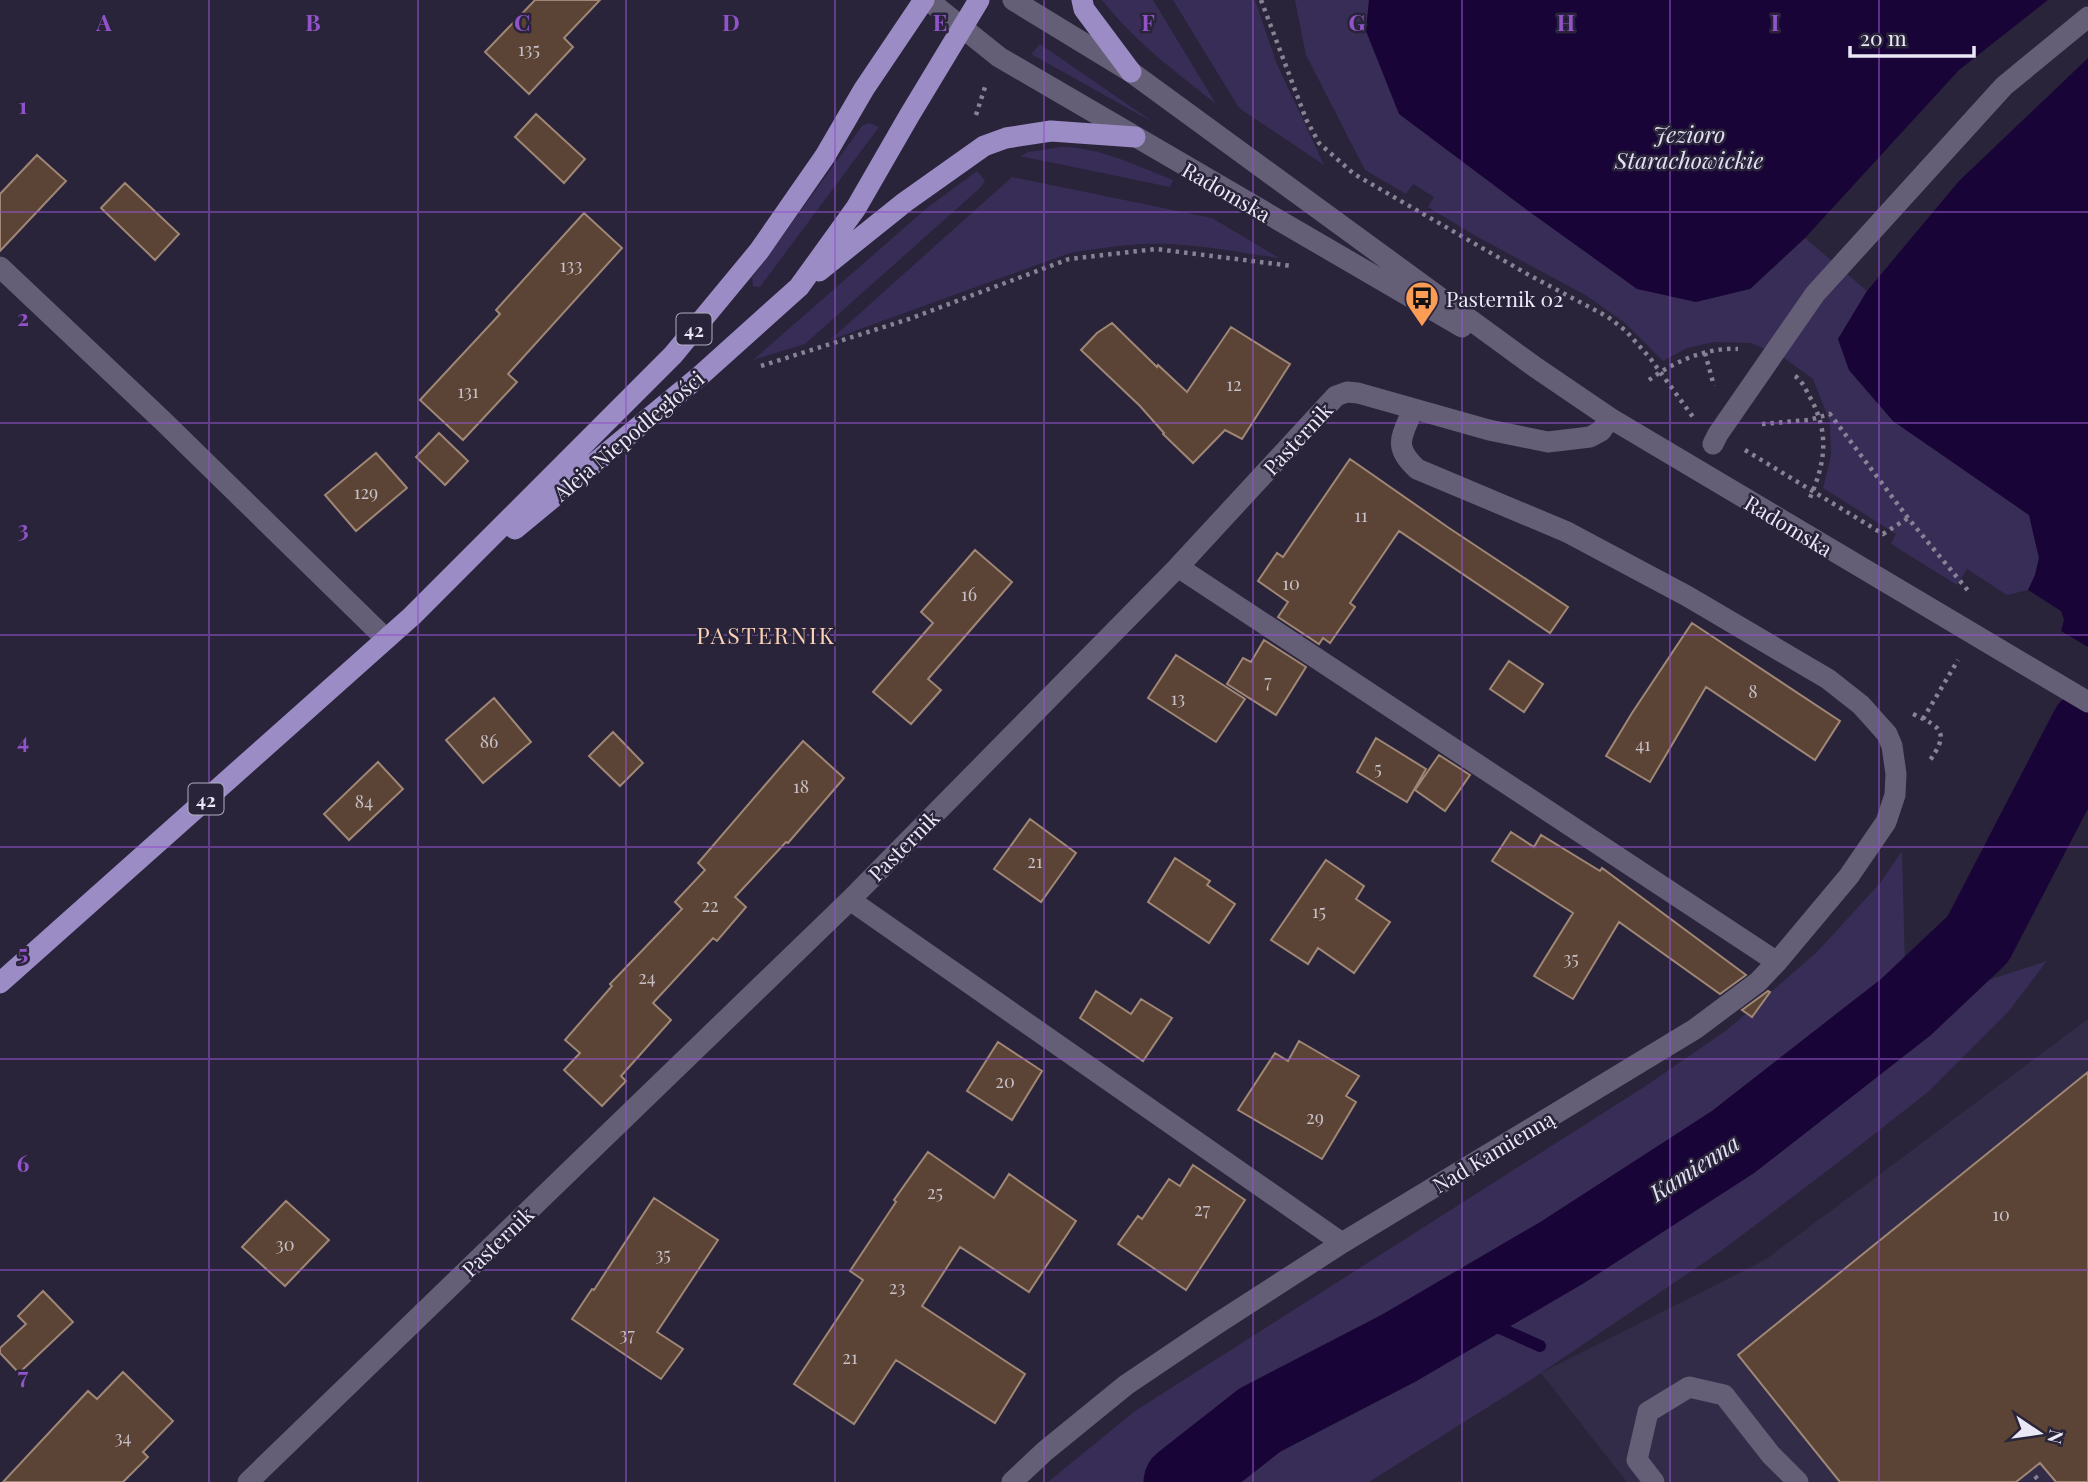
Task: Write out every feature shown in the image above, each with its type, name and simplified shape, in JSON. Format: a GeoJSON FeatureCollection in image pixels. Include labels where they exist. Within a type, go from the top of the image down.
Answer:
{"type":"FeatureCollection","features":[{"type":"Feature","properties":{"kind":"main road","name":"Aleja Niepodległości"},"geometry":{"type":"LineString","coordinates":[[412,616],[673,355],[751,261],[825,156],[864,89],[926,0]]}},
{"type":"Feature","properties":{"kind":"main road","name":"42"},"geometry":{"type":"LineString","coordinates":[[963,27],[979,0]]}},
{"type":"Feature","properties":{"kind":"main road"},"geometry":{"type":"LineString","coordinates":[[1082,0],[1084,9],[1131,72]]}},
{"type":"Feature","properties":{"kind":"main road","name":"Aleja Niepodległości"},"geometry":{"type":"LineString","coordinates":[[0,983],[412,616],[701,375],[799,287],[856,208],[963,27]]}},
{"type":"Feature","properties":{"kind":"main road"},"geometry":{"type":"LineString","coordinates":[[799,287],[905,202],[984,146],[1006,138],[1051,131],[1135,137]]}},
{"type":"Feature","properties":{"kind":"street","name":"Radomska"},"geometry":{"type":"LineString","coordinates":[[926,0],[999,57],[1432,311],[1535,367]]}},
{"type":"Feature","properties":{"kind":"street","name":"Radomska"},"geometry":{"type":"LineString","coordinates":[[1013,0],[1131,72],[1535,367],[1610,418],[2088,702]]}},
{"type":"Feature","properties":{"kind":"street"},"geometry":{"type":"LineString","coordinates":[[1719,434],[1815,294],[2004,86],[2088,17]]}},
{"type":"Feature","properties":{"kind":"street"},"geometry":{"type":"LineString","coordinates":[[0,267],[163,421],[386,639]]}},
{"type":"Feature","properties":{"kind":"street","name":"Pasternik"},"geometry":{"type":"LineString","coordinates":[[248,1482],[850,900],[1178,568],[1336,396],[1347,392],[1358,393],[1489,430],[1548,442],[1590,437],[1601,431],[1610,418]]}},
{"type":"Feature","properties":{"kind":"street","name":"Nad Kamienną"},"geometry":{"type":"LineString","coordinates":[[1012,1482],[1045,1451],[1126,1385],[1342,1243],[1695,1029],[1758,982],[1849,876],[1889,816],[1895,794],[1896,774],[1892,746],[1887,734],[1872,716],[1848,694],[1808,666],[1598,548],[1417,469],[1405,458],[1401,448],[1401,439],[1413,409]]}},
{"type":"Feature","properties":{"kind":"street"},"geometry":{"type":"LineString","coordinates":[[1178,568],[1777,962]]}},
{"type":"Feature","properties":{"kind":"street"},"geometry":{"type":"LineString","coordinates":[[850,900],[1342,1243]]}},
{"type":"Feature","properties":{"kind":"street"},"geometry":{"type":"LineString","coordinates":[[1654,1482],[1637,1460],[1648,1412],[1689,1387],[1724,1395],[1771,1455],[1798,1482]]}},
{"type":"Feature","properties":{"kind":"path"},"geometry":{"type":"LineString","coordinates":[[1261,0],[1306,119],[1319,143],[1354,174],[1529,275],[1608,317],[1626,331],[1650,358],[1693,418],[1883,534],[1908,518]]}},
{"type":"Feature","properties":{"kind":"path"},"geometry":{"type":"LineString","coordinates":[[973,126],[986,86]]}},
{"type":"Feature","properties":{"kind":"path"},"geometry":{"type":"LineString","coordinates":[[754,368],[909,319],[1069,259],[1156,249],[1296,267]]}},
{"type":"Feature","properties":{"kind":"path"},"geometry":{"type":"LineString","coordinates":[[1719,434],[1830,415],[1908,518],[1978,602]]}},
{"type":"Feature","properties":{"kind":"path"},"geometry":{"type":"LineString","coordinates":[[1940,730],[1921,718],[1957,661]]}},
{"type":"Feature","properties":{"kind":"path"},"geometry":{"type":"LineString","coordinates":[[2035,1476],[2040,1482]]}},
{"type":"Feature","properties":{"kind":"shaded area"},"geometry":{"type":"Polygon","coordinates":[[[1102,0],[1153,0],[1216,104],[1142,42],[1102,0]]]}},
{"type":"Feature","properties":{"kind":"shaded area"},"geometry":{"type":"Polygon","coordinates":[[[1173,0],[1255,0],[1276,62],[1324,165],[1239,108],[1173,0]]]}},
{"type":"Feature","properties":{"kind":"shaded area"},"geometry":{"type":"Polygon","coordinates":[[[1295,0],[1369,0],[1366,31],[1750,289],[1805,238],[1867,291],[1838,339],[1849,370],[1893,421],[2029,515],[2039,558],[2028,590],[2007,595],[1967,569],[1957,585],[1891,544],[1896,534],[1823,488],[1831,456],[1830,422],[1813,379],[1781,356],[1751,343],[1714,342],[1687,348],[1663,361],[1625,323],[1587,296],[1428,207],[1434,197],[1413,184],[1406,194],[1365,170],[1306,55],[1295,0]]]}},
{"type":"Feature","properties":{"kind":"shaded area"},"geometry":{"type":"Polygon","coordinates":[[[1040,44],[1156,124],[1031,54],[1040,44]]]}},
{"type":"Feature","properties":{"kind":"shaded area"},"geometry":{"type":"Polygon","coordinates":[[[869,123],[879,127],[760,287],[753,286],[752,278],[862,126],[869,123]]]}},
{"type":"Feature","properties":{"kind":"shaded area"},"geometry":{"type":"Polygon","coordinates":[[[1061,147],[1104,154],[1173,180],[1170,187],[1020,156],[1061,147]]]}},
{"type":"Feature","properties":{"kind":"shaded area"},"geometry":{"type":"Polygon","coordinates":[[[977,171],[985,181],[980,188],[805,344],[753,360],[927,208],[977,171]]]}},
{"type":"Feature","properties":{"kind":"shaded area"},"geometry":{"type":"Polygon","coordinates":[[[1012,177],[1212,218],[1279,258],[1178,244],[1126,245],[1070,253],[830,340],[1012,177]]]}},
{"type":"Feature","properties":{"kind":"shaded area"},"geometry":{"type":"Polygon","coordinates":[[[1902,851],[1906,1007],[2047,961],[2008,1012],[1928,1092],[1721,1251],[1529,1381],[1369,1482],[1048,1482],[1135,1411],[1644,1087],[1727,1030],[1817,952],[1881,882],[1902,851]]]}},
{"type":"Feature","properties":{"kind":"shaded area"},"geometry":{"type":"Polygon","coordinates":[[[2088,1019],[2088,1482],[1627,1482],[1541,1373],[1765,1260],[2088,1019]]]}},
{"type":"Feature","properties":{"kind":"water","name":"Jezioro Starachowickie"},"geometry":{"type":"Polygon","coordinates":[[[1369,0],[2048,0],[1959,70],[1805,238],[1750,289],[1696,302],[1637,289],[1399,114],[1366,31],[1369,0]]]}},
{"type":"Feature","properties":{"kind":"water"},"geometry":{"type":"Polygon","coordinates":[[[2088,58],[2088,647],[2061,631],[2064,620],[2061,611],[2028,590],[2039,558],[2029,515],[1893,421],[1849,370],[1838,339],[1867,291],[1959,181],[2088,58]]]}},
{"type":"Feature","properties":{"kind":"building"},"geometry":{"type":"Polygon","coordinates":[[[535,0],[600,0],[564,38],[573,47],[529,94],[485,52],[535,0]]]}},
{"type":"Feature","properties":{"kind":"building"},"geometry":{"type":"Polygon","coordinates":[[[536,114],[585,159],[564,183],[515,137],[536,114]]]}},
{"type":"Feature","properties":{"kind":"building"},"geometry":{"type":"Polygon","coordinates":[[[37,155],[66,181],[0,251],[0,194],[37,155]]]}},
{"type":"Feature","properties":{"kind":"building"},"geometry":{"type":"Polygon","coordinates":[[[125,183],[179,234],[155,260],[101,208],[125,183]]]}},
{"type":"Feature","properties":{"kind":"building"},"geometry":{"type":"Polygon","coordinates":[[[584,213],[622,248],[508,374],[517,382],[463,440],[420,400],[500,314],[496,310],[584,213]]]}},
{"type":"Feature","properties":{"kind":"building"},"geometry":{"type":"Polygon","coordinates":[[[1112,323],[1187,392],[1231,327],[1290,364],[1242,439],[1225,430],[1193,463],[1163,434],[1140,406],[1081,350],[1097,333],[1112,323]]]}},
{"type":"Feature","properties":{"kind":"building"},"geometry":{"type":"Polygon","coordinates":[[[439,433],[468,461],[445,485],[416,457],[439,433]]]}},
{"type":"Feature","properties":{"kind":"building"},"geometry":{"type":"Polygon","coordinates":[[[376,453],[407,488],[356,531],[325,495],[376,453]]]}},
{"type":"Feature","properties":{"kind":"building"},"geometry":{"type":"Polygon","coordinates":[[[1350,459],[1568,607],[1550,633],[1399,531],[1350,603],[1355,607],[1330,643],[1323,638],[1319,644],[1278,617],[1288,602],[1258,581],[1277,553],[1283,557],[1350,459]]]}},
{"type":"Feature","properties":{"kind":"building"},"geometry":{"type":"Polygon","coordinates":[[[975,550],[1012,582],[928,679],[941,690],[911,724],[873,692],[933,623],[921,612],[975,550]]]}},
{"type":"Feature","properties":{"kind":"building"},"geometry":{"type":"Polygon","coordinates":[[[1692,623],[1840,721],[1815,760],[1706,687],[1650,782],[1606,756],[1692,623]]]}},
{"type":"Feature","properties":{"kind":"building"},"geometry":{"type":"Polygon","coordinates":[[[1264,640],[1306,667],[1276,715],[1227,684],[1243,658],[1251,662],[1264,640]]]}},
{"type":"Feature","properties":{"kind":"building"},"geometry":{"type":"Polygon","coordinates":[[[1176,655],[1245,699],[1216,742],[1148,698],[1176,655]]]}},
{"type":"Feature","properties":{"kind":"building"},"geometry":{"type":"Polygon","coordinates":[[[1509,661],[1543,684],[1524,712],[1490,689],[1509,661]]]}},
{"type":"Feature","properties":{"kind":"building"},"geometry":{"type":"Polygon","coordinates":[[[494,698],[531,742],[483,783],[446,740],[494,698]]]}},
{"type":"Feature","properties":{"kind":"building"},"geometry":{"type":"Polygon","coordinates":[[[613,732],[643,763],[620,786],[589,756],[613,732]]]}},
{"type":"Feature","properties":{"kind":"building"},"geometry":{"type":"Polygon","coordinates":[[[1376,738],[1426,769],[1407,802],[1357,772],[1376,738]]]}},
{"type":"Feature","properties":{"kind":"building"},"geometry":{"type":"Polygon","coordinates":[[[803,741],[844,778],[788,843],[786,842],[735,897],[746,907],[717,941],[713,938],[653,1003],[671,1020],[621,1076],[626,1081],[602,1106],[564,1070],[580,1053],[565,1040],[612,986],[610,984],[682,909],[675,902],[705,870],[698,863],[803,741]]]}},
{"type":"Feature","properties":{"kind":"building"},"geometry":{"type":"Polygon","coordinates":[[[1439,755],[1470,775],[1445,811],[1415,790],[1439,755]]]}},
{"type":"Feature","properties":{"kind":"building"},"geometry":{"type":"Polygon","coordinates":[[[378,762],[403,789],[349,840],[324,814],[378,762]]]}},
{"type":"Feature","properties":{"kind":"building"},"geometry":{"type":"Polygon","coordinates":[[[1030,819],[1076,853],[1041,902],[994,869],[1030,819]]]}},
{"type":"Feature","properties":{"kind":"building"},"geometry":{"type":"Polygon","coordinates":[[[1511,832],[1534,847],[1541,835],[1600,871],[1602,868],[1746,975],[1720,994],[1619,922],[1573,999],[1534,976],[1573,913],[1492,861],[1511,832]]]}},
{"type":"Feature","properties":{"kind":"building"},"geometry":{"type":"Polygon","coordinates":[[[1175,858],[1210,881],[1207,885],[1235,904],[1209,943],[1148,902],[1175,858]]]}},
{"type":"Feature","properties":{"kind":"building"},"geometry":{"type":"Polygon","coordinates":[[[1326,860],[1364,886],[1356,899],[1390,922],[1354,973],[1318,948],[1308,964],[1271,940],[1326,860]]]}},
{"type":"Feature","properties":{"kind":"building"},"geometry":{"type":"Polygon","coordinates":[[[1096,991],[1131,1014],[1141,999],[1172,1018],[1143,1061],[1080,1018],[1096,991]]]}},
{"type":"Feature","properties":{"kind":"building"},"geometry":{"type":"Polygon","coordinates":[[[1770,992],[1752,1017],[1742,1010],[1770,992]]]}},
{"type":"Feature","properties":{"kind":"building"},"geometry":{"type":"Polygon","coordinates":[[[1299,1041],[1359,1076],[1346,1096],[1356,1102],[1322,1159],[1238,1110],[1275,1053],[1288,1061],[1299,1041]]]}},
{"type":"Feature","properties":{"kind":"building"},"geometry":{"type":"Polygon","coordinates":[[[998,1042],[1042,1071],[1012,1120],[967,1091],[998,1042]]]}},
{"type":"Feature","properties":{"kind":"building"},"geometry":{"type":"Polygon","coordinates":[[[2088,1072],[2088,1482],[2056,1482],[2040,1463],[2016,1482],[1840,1482],[1738,1355],[2088,1072]]]}},
{"type":"Feature","properties":{"kind":"building"},"geometry":{"type":"Polygon","coordinates":[[[928,1152],[994,1198],[1009,1174],[1076,1221],[1029,1292],[960,1247],[922,1306],[1025,1374],[995,1423],[896,1360],[854,1424],[794,1384],[863,1280],[850,1271],[896,1202],[894,1200],[928,1152]]]}},
{"type":"Feature","properties":{"kind":"building"},"geometry":{"type":"Polygon","coordinates":[[[1193,1165],[1245,1200],[1186,1290],[1118,1244],[1138,1216],[1142,1219],[1169,1179],[1180,1186],[1193,1165]]]}},
{"type":"Feature","properties":{"kind":"building"},"geometry":{"type":"Polygon","coordinates":[[[654,1198],[718,1240],[657,1332],[683,1349],[661,1379],[572,1319],[654,1198]]]}},
{"type":"Feature","properties":{"kind":"building"},"geometry":{"type":"Polygon","coordinates":[[[286,1201],[329,1240],[285,1286],[242,1247],[286,1201]]]}},
{"type":"Feature","properties":{"kind":"building"},"geometry":{"type":"Polygon","coordinates":[[[43,1291],[73,1322],[19,1373],[0,1353],[0,1348],[26,1324],[18,1316],[43,1291]]]}},
{"type":"Feature","properties":{"kind":"building"},"geometry":{"type":"Polygon","coordinates":[[[123,1372],[173,1421],[143,1452],[148,1457],[123,1482],[3,1482],[88,1391],[97,1399],[123,1372]]]}},
{"type":"Feature","properties":{"kind":"waterway","name":"Kamienna"},"geometry":{"type":"LineString","coordinates":[[1181,1482],[1260,1420],[1399,1348],[1563,1252],[1733,1142],[1906,1007],[1978,939],[2088,727]]}},
{"type":"Feature","properties":{"kind":"waterway"},"geometry":{"type":"LineString","coordinates":[[1462,1311],[1540,1346]]}},
{"type":"Feature","properties":{"kind":"place","name":"Pasternik 02"},"geometry":{"type":"Point","coordinates":[1422,328]}},
{"type":"Feature","properties":{"kind":"district","name":"PASTERNIK"},"geometry":{"type":"Point","coordinates":[766,634]}}]}
